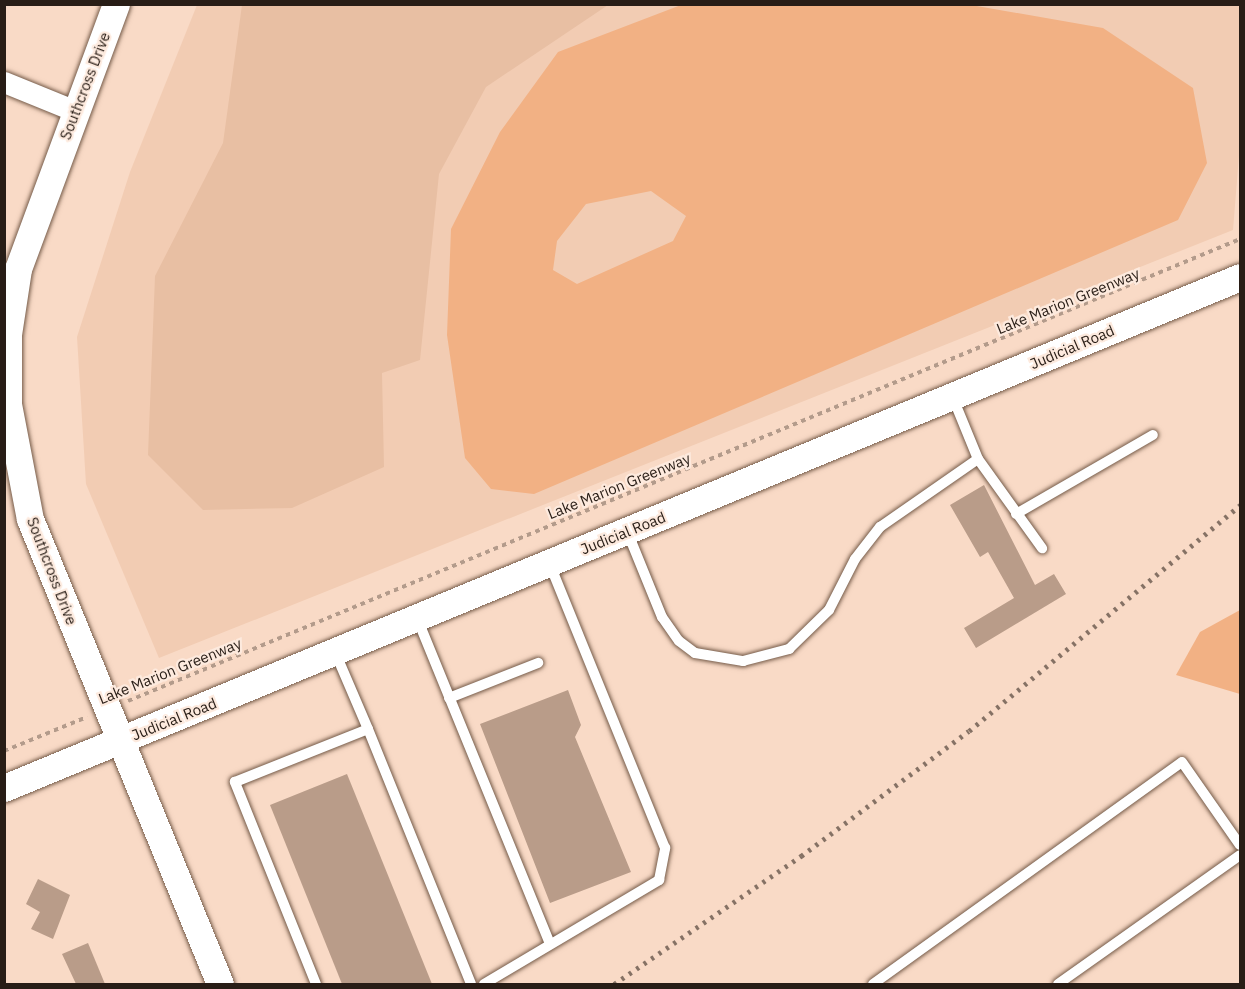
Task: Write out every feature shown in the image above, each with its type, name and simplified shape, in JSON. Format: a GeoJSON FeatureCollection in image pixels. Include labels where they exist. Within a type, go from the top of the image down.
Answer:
{"type":"FeatureCollection","features":[{"type":"Feature","properties":{"kind":"street","name":"Southcross Drive"},"geometry":{"type":"LineString","coordinates":[[116,4],[18,269],[8,333],[6,404],[30,519],[106,710],[220,984]]}},
{"type":"Feature","properties":{"kind":"street"},"geometry":{"type":"LineString","coordinates":[[4,82],[75,111]]}},
{"type":"Feature","properties":{"kind":"street","name":"Judicial Road"},"geometry":{"type":"LineString","coordinates":[[4,788],[1240,277]]}},
{"type":"Feature","properties":{"kind":"lane"},"geometry":{"type":"LineString","coordinates":[[952,396],[978,459],[1042,548]]}},
{"type":"Feature","properties":{"kind":"lane"},"geometry":{"type":"LineString","coordinates":[[1016,514],[1153,435]]}},
{"type":"Feature","properties":{"kind":"lane"},"geometry":{"type":"LineString","coordinates":[[627,531],[662,617],[679,641],[695,653],[719,659],[768,657],[809,633],[829,610],[866,542],[880,527],[978,459]]}},
{"type":"Feature","properties":{"kind":"lane"},"geometry":{"type":"LineString","coordinates":[[484,984],[658,880],[665,848],[549,563]]}},
{"type":"Feature","properties":{"kind":"lane"},"geometry":{"type":"LineString","coordinates":[[417,618],[550,944]]}},
{"type":"Feature","properties":{"kind":"lane"},"geometry":{"type":"LineString","coordinates":[[335,652],[471,984]]}},
{"type":"Feature","properties":{"kind":"lane"},"geometry":{"type":"LineString","coordinates":[[449,698],[538,663]]}},
{"type":"Feature","properties":{"kind":"lane"},"geometry":{"type":"LineString","coordinates":[[316,984],[235,782],[368,729]]}},
{"type":"Feature","properties":{"kind":"lane"},"geometry":{"type":"LineString","coordinates":[[873,984],[1182,762],[1240,845]]}},
{"type":"Feature","properties":{"kind":"lane"},"geometry":{"type":"LineString","coordinates":[[1058,984],[1240,855]]}},
{"type":"Feature","properties":{"kind":"path","name":"Lake Marion Greenway"},"geometry":{"type":"LineString","coordinates":[[4,751],[1240,239]]}},
{"type":"Feature","properties":{"kind":"shaded area"},"geometry":{"type":"Polygon","coordinates":[[[197,5],[1240,5],[1240,143],[1233,230],[159,658],[86,484],[77,337],[130,172],[197,5]]]}},
{"type":"Feature","properties":{"kind":"shaded area"},"geometry":{"type":"Polygon","coordinates":[[[242,5],[608,5],[486,87],[439,174],[420,360],[382,373],[384,467],[292,508],[203,510],[148,455],[155,276],[223,143],[242,5]]]}},
{"type":"Feature","properties":{"kind":"shaded area"},"geometry":{"type":"Polygon","coordinates":[[[681,5],[971,5],[1103,28],[1193,88],[1207,163],[1178,220],[534,494],[491,489],[465,458],[447,335],[451,229],[500,132],[558,52],[681,5]],[[651,191],[586,204],[557,241],[553,270],[577,284],[673,241],[686,216],[651,191]]]}},
{"type":"Feature","properties":{"kind":"shaded area"},"geometry":{"type":"Polygon","coordinates":[[[1240,610],[1240,694],[1176,675],[1200,632],[1240,610]]]}},
{"type":"Feature","properties":{"kind":"building"},"geometry":{"type":"Polygon","coordinates":[[[984,485],[1035,585],[1054,574],[1066,594],[976,648],[964,628],[1014,598],[988,552],[980,557],[950,505],[984,485]]]}},
{"type":"Feature","properties":{"kind":"building"},"geometry":{"type":"Polygon","coordinates":[[[568,690],[581,725],[575,737],[631,872],[550,903],[480,724],[568,690]]]}},
{"type":"Feature","properties":{"kind":"building"},"geometry":{"type":"Polygon","coordinates":[[[347,774],[432,984],[342,984],[270,805],[347,774]]]}},
{"type":"Feature","properties":{"kind":"building"},"geometry":{"type":"Polygon","coordinates":[[[38,879],[70,895],[53,939],[31,929],[40,912],[26,904],[38,879]]]}},
{"type":"Feature","properties":{"kind":"building"},"geometry":{"type":"Polygon","coordinates":[[[88,943],[105,984],[76,984],[62,954],[88,943]]]}},
{"type":"Feature","properties":{"kind":"railway"},"geometry":{"type":"LineString","coordinates":[[614,984],[801,856],[969,731],[1240,505]]}}]}
